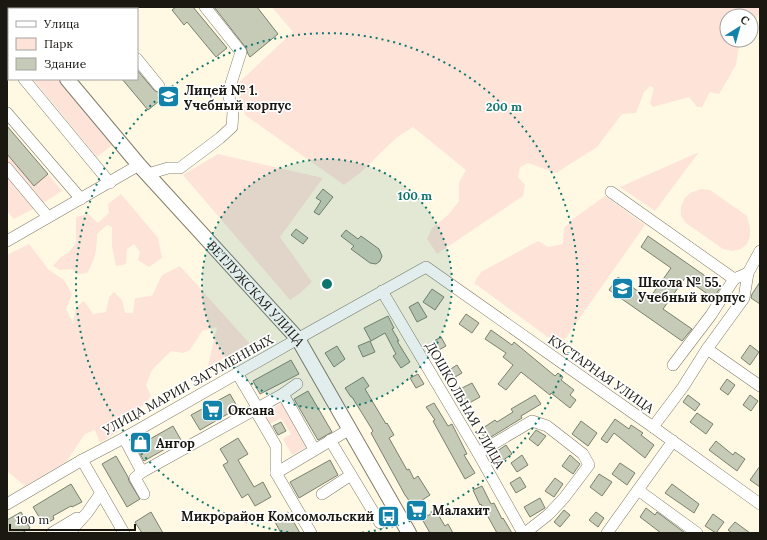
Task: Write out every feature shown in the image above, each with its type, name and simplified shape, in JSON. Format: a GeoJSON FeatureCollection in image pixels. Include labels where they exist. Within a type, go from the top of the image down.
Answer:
{"type":"FeatureCollection","features":[{"type":"Feature","properties":{"kind":"main road","name":"ВЕТЛУЖСКАЯ УЛИЦА"},"geometry":{"type":"LineString","coordinates":[[68,80],[144,170],[298,339],[409,533]]}},
{"type":"Feature","properties":{"kind":"street"},"geometry":{"type":"LineString","coordinates":[[7,241],[110,183],[144,170],[180,168],[220,138],[232,126],[233,112],[228,93],[241,52],[205,7]]}},
{"type":"Feature","properties":{"kind":"street"},"geometry":{"type":"LineString","coordinates":[[138,60],[159,86]]}},
{"type":"Feature","properties":{"kind":"street"},"geometry":{"type":"LineString","coordinates":[[25,80],[110,183]]}},
{"type":"Feature","properties":{"kind":"street"},"geometry":{"type":"LineString","coordinates":[[7,113],[80,199]]}},
{"type":"Feature","properties":{"kind":"street"},"geometry":{"type":"LineString","coordinates":[[7,168],[48,218]]}},
{"type":"Feature","properties":{"kind":"street"},"geometry":{"type":"LineString","coordinates":[[611,192],[734,279]]}},
{"type":"Feature","properties":{"kind":"street"},"geometry":{"type":"LineString","coordinates":[[653,427],[683,387],[707,349],[744,298],[748,273],[760,250]]}},
{"type":"Feature","properties":{"kind":"street","name":"УЛИЦА МАРИИ ЗАГУМЕННЫХ"},"geometry":{"type":"LineString","coordinates":[[7,504],[82,460],[124,438],[426,267]]}},
{"type":"Feature","properties":{"kind":"street","name":"КУСТАРНАЯ УЛИЦА"},"geometry":{"type":"LineString","coordinates":[[426,267],[760,504]]}},
{"type":"Feature","properties":{"kind":"street"},"geometry":{"type":"LineString","coordinates":[[672,365],[711,315],[734,279],[748,273]]}},
{"type":"Feature","properties":{"kind":"street","name":"ДОШКОЛЬНАЯ УЛИЦА"},"geometry":{"type":"LineString","coordinates":[[382,292],[524,533]]}},
{"type":"Feature","properties":{"kind":"street"},"geometry":{"type":"LineString","coordinates":[[707,349],[760,386]]}},
{"type":"Feature","properties":{"kind":"street"},"geometry":{"type":"LineString","coordinates":[[237,373],[257,407],[258,414],[276,446],[276,473],[311,533]]}},
{"type":"Feature","properties":{"kind":"street"},"geometry":{"type":"LineString","coordinates":[[144,494],[135,478],[142,472],[257,407],[283,394],[297,384]]}},
{"type":"Feature","properties":{"kind":"street"},"geometry":{"type":"LineString","coordinates":[[283,394],[314,449]]}},
{"type":"Feature","properties":{"kind":"street"},"geometry":{"type":"LineString","coordinates":[[478,453],[532,420],[547,426],[583,454],[589,466],[564,498],[548,515],[524,533]]}},
{"type":"Feature","properties":{"kind":"street"},"geometry":{"type":"LineString","coordinates":[[276,473],[314,449],[350,429]]}},
{"type":"Feature","properties":{"kind":"street"},"geometry":{"type":"LineString","coordinates":[[124,438],[142,472]]}},
{"type":"Feature","properties":{"kind":"street"},"geometry":{"type":"LineString","coordinates":[[330,440],[380,523]]}},
{"type":"Feature","properties":{"kind":"street"},"geometry":{"type":"LineString","coordinates":[[607,533],[673,441]]}},
{"type":"Feature","properties":{"kind":"street"},"geometry":{"type":"LineString","coordinates":[[82,460],[124,533]]}},
{"type":"Feature","properties":{"kind":"street"},"geometry":{"type":"LineString","coordinates":[[322,494],[351,476]]}},
{"type":"Feature","properties":{"kind":"street"},"geometry":{"type":"LineString","coordinates":[[638,490],[697,533]]}},
{"type":"Feature","properties":{"kind":"street"},"geometry":{"type":"LineString","coordinates":[[69,533],[87,513],[101,493]]}},
{"type":"Feature","properties":{"kind":"street"},"geometry":{"type":"LineString","coordinates":[[52,533],[87,513]]}},
{"type":"Feature","properties":{"kind":"green space"},"geometry":{"type":"Polygon","coordinates":[[[272,7],[760,7],[759,14],[759,8],[719,8],[719,48],[739,48],[736,65],[719,94],[710,92],[702,107],[697,107],[689,97],[653,107],[650,103],[654,88],[650,86],[644,92],[636,113],[622,114],[597,147],[556,173],[528,163],[520,167],[518,177],[525,185],[523,196],[437,254],[427,239],[432,228],[449,214],[459,201],[459,182],[466,170],[413,127],[396,138],[360,173],[344,185],[245,115],[235,86],[293,32],[272,7]]]}},
{"type":"Feature","properties":{"kind":"green space"},"geometry":{"type":"Polygon","coordinates":[[[34,80],[58,80],[112,145],[97,157],[34,80]]]}},
{"type":"Feature","properties":{"kind":"green space"},"geometry":{"type":"Polygon","coordinates":[[[699,152],[655,211],[620,187],[699,152]]]}},
{"type":"Feature","properties":{"kind":"green space"},"geometry":{"type":"Polygon","coordinates":[[[7,154],[34,186],[48,174],[62,191],[40,205],[7,165],[7,154]]]}},
{"type":"Feature","properties":{"kind":"green space"},"geometry":{"type":"Polygon","coordinates":[[[218,154],[323,178],[280,237],[312,282],[290,300],[183,175],[218,154]]]}},
{"type":"Feature","properties":{"kind":"green space"},"geometry":{"type":"Polygon","coordinates":[[[7,174],[35,208],[14,219],[7,211],[7,174]]]}},
{"type":"Feature","properties":{"kind":"green space"},"geometry":{"type":"Polygon","coordinates":[[[701,189],[710,190],[747,216],[750,236],[747,244],[741,249],[733,251],[723,249],[686,223],[681,216],[681,206],[685,198],[690,193],[701,189]]]}},
{"type":"Feature","properties":{"kind":"green space"},"geometry":{"type":"Polygon","coordinates":[[[121,194],[158,238],[162,258],[149,267],[138,260],[140,252],[134,244],[127,249],[126,264],[116,266],[112,246],[112,227],[107,225],[97,234],[95,255],[87,273],[78,274],[72,269],[60,270],[53,266],[61,257],[69,252],[76,243],[76,217],[88,214],[98,223],[109,213],[108,204],[121,194]]]}},
{"type":"Feature","properties":{"kind":"green space"},"geometry":{"type":"Polygon","coordinates":[[[605,196],[645,225],[560,346],[474,283],[481,272],[538,241],[548,247],[563,244],[564,228],[573,219],[605,196]]]}},
{"type":"Feature","properties":{"kind":"green space"},"geometry":{"type":"Polygon","coordinates":[[[29,244],[48,269],[64,280],[72,294],[66,309],[73,323],[76,307],[84,301],[93,314],[106,312],[109,297],[114,292],[122,300],[125,313],[133,313],[135,298],[152,296],[162,275],[180,266],[251,345],[208,366],[217,327],[202,331],[190,350],[183,353],[171,351],[152,370],[146,385],[151,396],[122,429],[100,443],[95,430],[85,434],[66,462],[25,486],[7,471],[7,255],[29,244]]]}},
{"type":"Feature","properties":{"kind":"green space"},"geometry":{"type":"Polygon","coordinates":[[[282,403],[308,446],[292,455],[283,439],[291,434],[281,418],[270,424],[262,414],[282,403]]]}},
{"type":"Feature","properties":{"kind":"building"},"geometry":{"type":"Polygon","coordinates":[[[176,7],[193,7],[227,48],[216,57],[187,22],[184,25],[172,10],[176,7]]]}},
{"type":"Feature","properties":{"kind":"building"},"geometry":{"type":"Polygon","coordinates":[[[214,7],[257,7],[278,34],[250,57],[246,48],[214,7]]]}},
{"type":"Feature","properties":{"kind":"building"},"geometry":{"type":"Polygon","coordinates":[[[138,71],[163,98],[148,110],[123,80],[138,80],[138,71]]]}},
{"type":"Feature","properties":{"kind":"building"},"geometry":{"type":"Polygon","coordinates":[[[7,126],[48,174],[34,186],[7,154],[7,126]]]}},
{"type":"Feature","properties":{"kind":"building"},"geometry":{"type":"Polygon","coordinates":[[[323,189],[333,197],[319,215],[314,212],[321,201],[316,198],[323,189]]]}},
{"type":"Feature","properties":{"kind":"building"},"geometry":{"type":"Polygon","coordinates":[[[296,229],[308,238],[303,244],[291,235],[296,229]]]}},
{"type":"Feature","properties":{"kind":"building"},"geometry":{"type":"Polygon","coordinates":[[[346,230],[358,239],[361,236],[379,249],[382,256],[380,261],[376,264],[370,263],[351,249],[354,246],[341,236],[346,230]]]}},
{"type":"Feature","properties":{"kind":"building","name":"Школа № 55. Учебный корпус"},"geometry":{"type":"Polygon","coordinates":[[[648,236],[721,287],[713,298],[685,278],[663,309],[692,329],[682,341],[609,290],[618,277],[649,299],[671,268],[641,247],[648,236]]]}},
{"type":"Feature","properties":{"kind":"building"},"geometry":{"type":"Polygon","coordinates":[[[760,282],[760,304],[751,298],[760,282]]]}},
{"type":"Feature","properties":{"kind":"building"},"geometry":{"type":"Polygon","coordinates":[[[432,289],[444,297],[435,310],[423,302],[432,289]]]}},
{"type":"Feature","properties":{"kind":"building"},"geometry":{"type":"Polygon","coordinates":[[[418,302],[427,317],[417,322],[409,307],[418,302]]]}},
{"type":"Feature","properties":{"kind":"building"},"geometry":{"type":"Polygon","coordinates":[[[466,314],[479,323],[472,333],[459,324],[466,314]]]}},
{"type":"Feature","properties":{"kind":"building"},"geometry":{"type":"Polygon","coordinates":[[[388,316],[394,328],[392,329],[399,341],[397,341],[410,362],[401,368],[393,356],[396,354],[385,333],[371,341],[364,328],[388,316]]]}},
{"type":"Feature","properties":{"kind":"building"},"geometry":{"type":"Polygon","coordinates":[[[491,330],[512,345],[514,342],[555,376],[558,373],[563,377],[561,380],[574,390],[570,395],[576,400],[570,408],[551,393],[550,395],[521,372],[506,390],[498,384],[513,365],[503,357],[506,353],[485,339],[491,330]]]}},
{"type":"Feature","properties":{"kind":"building"},"geometry":{"type":"Polygon","coordinates":[[[441,337],[446,346],[437,351],[432,342],[441,337]]]}},
{"type":"Feature","properties":{"kind":"building"},"geometry":{"type":"Polygon","coordinates":[[[370,341],[375,352],[363,357],[358,346],[370,341]]]}},
{"type":"Feature","properties":{"kind":"building"},"geometry":{"type":"Polygon","coordinates":[[[750,345],[759,352],[750,365],[741,358],[750,345]]]}},
{"type":"Feature","properties":{"kind":"building"},"geometry":{"type":"Polygon","coordinates":[[[337,346],[345,359],[334,367],[325,353],[337,346]]]}},
{"type":"Feature","properties":{"kind":"building"},"geometry":{"type":"Polygon","coordinates":[[[291,360],[299,374],[260,394],[253,381],[291,360]]]}},
{"type":"Feature","properties":{"kind":"building"},"geometry":{"type":"Polygon","coordinates":[[[457,365],[462,373],[450,380],[446,372],[457,365]]]}},
{"type":"Feature","properties":{"kind":"building"},"geometry":{"type":"Polygon","coordinates":[[[418,374],[424,384],[416,388],[410,378],[418,374]]]}},
{"type":"Feature","properties":{"kind":"building"},"geometry":{"type":"Polygon","coordinates":[[[363,377],[369,386],[365,389],[394,435],[389,438],[407,470],[409,469],[414,479],[418,476],[430,495],[413,506],[405,495],[371,433],[373,431],[345,388],[363,377]]]}},
{"type":"Feature","properties":{"kind":"building"},"geometry":{"type":"Polygon","coordinates":[[[727,379],[735,385],[728,395],[720,389],[727,379]]]}},
{"type":"Feature","properties":{"kind":"building"},"geometry":{"type":"Polygon","coordinates":[[[472,383],[480,397],[464,406],[456,391],[472,383]]]}},
{"type":"Feature","properties":{"kind":"building"},"geometry":{"type":"Polygon","coordinates":[[[308,391],[332,432],[318,440],[294,399],[308,391]]]}},
{"type":"Feature","properties":{"kind":"building"},"geometry":{"type":"Polygon","coordinates":[[[230,394],[238,408],[200,430],[191,415],[230,394]]]}},
{"type":"Feature","properties":{"kind":"building"},"geometry":{"type":"Polygon","coordinates":[[[535,395],[541,404],[521,416],[522,418],[486,440],[480,430],[495,420],[497,422],[513,412],[511,409],[535,395]]]}},
{"type":"Feature","properties":{"kind":"building"},"geometry":{"type":"Polygon","coordinates":[[[688,395],[700,404],[695,411],[683,402],[688,395]]]}},
{"type":"Feature","properties":{"kind":"building"},"geometry":{"type":"Polygon","coordinates":[[[750,395],[758,401],[751,411],[743,405],[750,395]]]}},
{"type":"Feature","properties":{"kind":"building"},"geometry":{"type":"Polygon","coordinates":[[[434,403],[448,426],[452,424],[467,454],[464,455],[475,473],[465,479],[433,421],[435,420],[426,407],[434,403]]]}},
{"type":"Feature","properties":{"kind":"building"},"geometry":{"type":"Polygon","coordinates":[[[697,413],[713,424],[706,434],[690,422],[697,413]]]}},
{"type":"Feature","properties":{"kind":"building"},"geometry":{"type":"Polygon","coordinates":[[[615,419],[629,429],[631,425],[643,433],[641,435],[654,445],[645,458],[614,433],[607,443],[601,439],[615,419]]]}},
{"type":"Feature","properties":{"kind":"building"},"geometry":{"type":"Polygon","coordinates":[[[581,421],[597,433],[588,446],[572,434],[581,421]]]}},
{"type":"Feature","properties":{"kind":"building"},"geometry":{"type":"Polygon","coordinates":[[[281,422],[286,431],[278,435],[273,426],[281,422]]]}},
{"type":"Feature","properties":{"kind":"building"},"geometry":{"type":"Polygon","coordinates":[[[173,426],[181,440],[144,461],[136,447],[173,426]]]}},
{"type":"Feature","properties":{"kind":"building"},"geometry":{"type":"Polygon","coordinates":[[[536,430],[546,436],[538,446],[529,439],[536,430]]]}},
{"type":"Feature","properties":{"kind":"building"},"geometry":{"type":"Polygon","coordinates":[[[238,438],[248,454],[238,460],[254,487],[263,482],[271,497],[255,506],[248,494],[242,498],[223,465],[228,462],[220,449],[238,438]]]}},
{"type":"Feature","properties":{"kind":"building"},"geometry":{"type":"Polygon","coordinates":[[[716,441],[733,455],[735,452],[745,459],[737,471],[709,450],[716,441]]]}},
{"type":"Feature","properties":{"kind":"building"},"geometry":{"type":"Polygon","coordinates":[[[506,445],[512,454],[499,463],[493,454],[506,445]]]}},
{"type":"Feature","properties":{"kind":"building"},"geometry":{"type":"Polygon","coordinates":[[[522,455],[528,465],[517,472],[511,463],[522,455]]]}},
{"type":"Feature","properties":{"kind":"building"},"geometry":{"type":"Polygon","coordinates":[[[570,455],[580,464],[573,474],[562,466],[570,455]]]}},
{"type":"Feature","properties":{"kind":"building"},"geometry":{"type":"Polygon","coordinates":[[[116,456],[140,499],[127,507],[102,464],[116,456]]]}},
{"type":"Feature","properties":{"kind":"building"},"geometry":{"type":"Polygon","coordinates":[[[330,460],[338,475],[299,498],[290,482],[330,460]]]}},
{"type":"Feature","properties":{"kind":"building"},"geometry":{"type":"Polygon","coordinates":[[[620,463],[635,473],[627,485],[612,474],[620,463]]]}},
{"type":"Feature","properties":{"kind":"building"},"geometry":{"type":"Polygon","coordinates":[[[760,466],[760,487],[750,480],[760,466]]]}},
{"type":"Feature","properties":{"kind":"building"},"geometry":{"type":"Polygon","coordinates":[[[599,474],[612,482],[602,496],[590,487],[599,474]]]}},
{"type":"Feature","properties":{"kind":"building"},"geometry":{"type":"Polygon","coordinates":[[[520,477],[526,487],[516,493],[510,483],[520,477]]]}},
{"type":"Feature","properties":{"kind":"building"},"geometry":{"type":"Polygon","coordinates":[[[555,478],[563,484],[554,497],[545,491],[555,478]]]}},
{"type":"Feature","properties":{"kind":"building"},"geometry":{"type":"Polygon","coordinates":[[[71,484],[82,502],[53,516],[54,519],[44,525],[33,507],[71,484]]]}},
{"type":"Feature","properties":{"kind":"building"},"geometry":{"type":"Polygon","coordinates":[[[672,484],[699,504],[694,513],[665,493],[672,484]]]}},
{"type":"Feature","properties":{"kind":"building"},"geometry":{"type":"Polygon","coordinates":[[[482,486],[491,504],[494,503],[502,519],[503,518],[512,533],[497,533],[473,490],[482,486]]]}},
{"type":"Feature","properties":{"kind":"building"},"geometry":{"type":"Polygon","coordinates":[[[540,498],[545,508],[530,517],[524,507],[540,498]]]}},
{"type":"Feature","properties":{"kind":"building"},"geometry":{"type":"Polygon","coordinates":[[[646,508],[655,515],[657,512],[685,533],[661,533],[640,517],[646,508]]]}},
{"type":"Feature","properties":{"kind":"building"},"geometry":{"type":"Polygon","coordinates":[[[564,510],[570,515],[560,527],[554,522],[564,510]]]}},
{"type":"Feature","properties":{"kind":"building"},"geometry":{"type":"Polygon","coordinates":[[[436,511],[445,526],[448,524],[453,533],[430,533],[422,519],[436,511]]]}},
{"type":"Feature","properties":{"kind":"building"},"geometry":{"type":"Polygon","coordinates":[[[21,512],[30,528],[22,533],[7,533],[7,520],[21,512]]]}},
{"type":"Feature","properties":{"kind":"building"},"geometry":{"type":"Polygon","coordinates":[[[151,512],[163,533],[142,533],[135,522],[151,512]]]}},
{"type":"Feature","properties":{"kind":"building"},"geometry":{"type":"Polygon","coordinates":[[[288,512],[300,533],[281,533],[274,520],[288,512]]]}},
{"type":"Feature","properties":{"kind":"building"},"geometry":{"type":"Polygon","coordinates":[[[596,512],[604,518],[598,527],[589,520],[596,512]]]}},
{"type":"Feature","properties":{"kind":"building"},"geometry":{"type":"Polygon","coordinates":[[[713,514],[724,522],[716,533],[705,526],[713,514]]]}},
{"type":"Feature","properties":{"kind":"building"},"geometry":{"type":"Polygon","coordinates":[[[735,522],[750,533],[732,533],[728,530],[735,522]]]}},
{"type":"Feature","properties":{"kind":"place","name":"Лицей № 1. Учебный корпус"},"geometry":{"type":"Point","coordinates":[169,97]}},
{"type":"Feature","properties":{"kind":"place","name":"Школа № 55. Учебный корпус"},"geometry":{"type":"Point","coordinates":[622,289]}},
{"type":"Feature","properties":{"kind":"place","name":"Оксана"},"geometry":{"type":"Point","coordinates":[212,410]}},
{"type":"Feature","properties":{"kind":"place","name":"Ангор"},"geometry":{"type":"Point","coordinates":[141,443]}},
{"type":"Feature","properties":{"kind":"place","name":"Малахит"},"geometry":{"type":"Point","coordinates":[417,510]}},
{"type":"Feature","properties":{"kind":"place","name":"Микрорайон Комсомольский"},"geometry":{"type":"Point","coordinates":[389,516]}}]}
